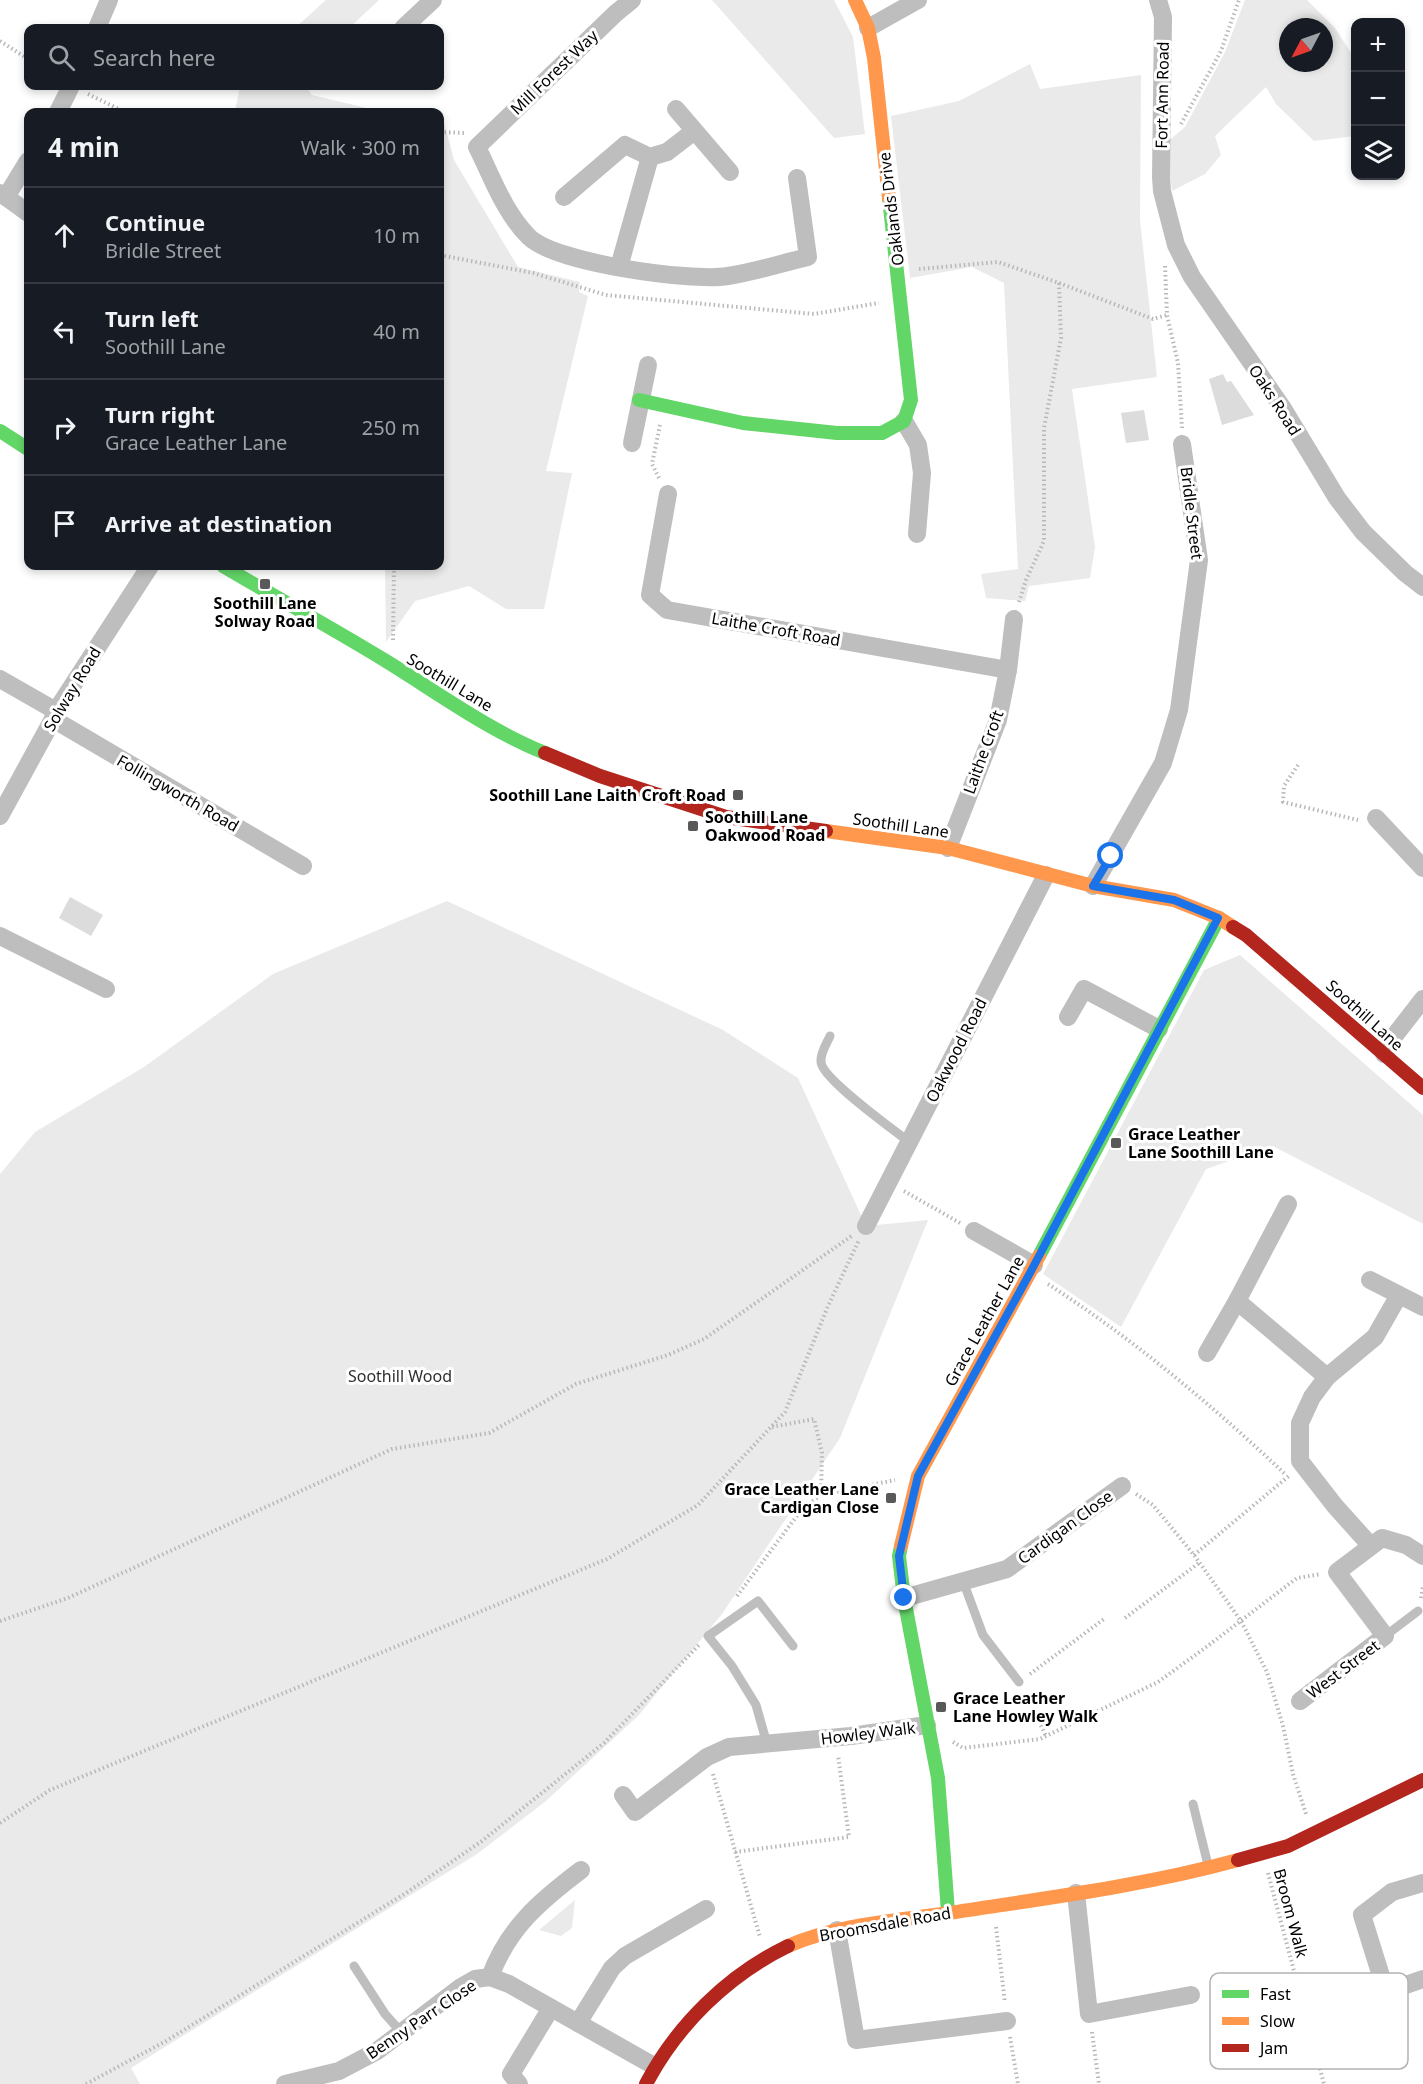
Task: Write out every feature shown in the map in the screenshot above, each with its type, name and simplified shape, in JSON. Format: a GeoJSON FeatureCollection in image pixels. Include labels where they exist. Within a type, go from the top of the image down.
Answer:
{"type":"FeatureCollection","features":[{"type":"Feature","properties":{"kind":"street"},"geometry":{"type":"LineString","coordinates":[[99,24],[109,0]]}},
{"type":"Feature","properties":{"kind":"street"},"geometry":{"type":"LineString","coordinates":[[407,24],[433,0]]}},
{"type":"Feature","properties":{"kind":"street","name":"Mill Forest Way"},"geometry":{"type":"LineString","coordinates":[[620,267],[559,252],[531,238],[507,209],[477,147],[610,6],[632,0]]}},
{"type":"Feature","properties":{"kind":"street","name":"Oaklands Drive"},"geometry":{"type":"LineString","coordinates":[[855,0],[868,28],[874,58],[911,400],[904,421]]}},
{"type":"Feature","properties":{"kind":"street"},"geometry":{"type":"LineString","coordinates":[[868,28],[918,0]]}},
{"type":"Feature","properties":{"kind":"street","name":"Fort Ann Road"},"geometry":{"type":"LineString","coordinates":[[1158,0],[1163,17],[1162,191]]}},
{"type":"Feature","properties":{"kind":"street"},"geometry":{"type":"LineString","coordinates":[[60,108],[69,90]]}},
{"type":"Feature","properties":{"kind":"street"},"geometry":{"type":"LineString","coordinates":[[676,109],[693,132],[730,172]]}},
{"type":"Feature","properties":{"kind":"street"},"geometry":{"type":"LineString","coordinates":[[564,197],[625,145],[650,157],[667,152],[693,132]]}},
{"type":"Feature","properties":{"kind":"street"},"geometry":{"type":"LineString","coordinates":[[650,157],[620,267],[660,274],[726,276],[808,257],[797,178]]}},
{"type":"Feature","properties":{"kind":"street"},"geometry":{"type":"LineString","coordinates":[[24,166],[3,195],[24,210]]}},
{"type":"Feature","properties":{"kind":"street","name":"Oaks Road"},"geometry":{"type":"LineString","coordinates":[[1162,191],[1176,245],[1191,277],[1282,407],[1337,498],[1363,532],[1405,573],[1423,587]]}},
{"type":"Feature","properties":{"kind":"street"},"geometry":{"type":"LineString","coordinates":[[632,442],[648,365]]}},
{"type":"Feature","properties":{"kind":"street"},"geometry":{"type":"LineString","coordinates":[[639,400],[744,423],[837,433],[882,433],[904,421],[918,445],[922,473],[917,534]]}},
{"type":"Feature","properties":{"kind":"street"},"geometry":{"type":"LineString","coordinates":[[0,431],[24,447]]}},
{"type":"Feature","properties":{"kind":"street","name":"Bridle Street"},"geometry":{"type":"LineString","coordinates":[[1093,886],[1163,763],[1179,710],[1199,560],[1182,444]]}},
{"type":"Feature","properties":{"kind":"street","name":"Laithe Croft Road"},"geometry":{"type":"LineString","coordinates":[[668,494],[650,595],[667,610],[1008,670]]}},
{"type":"Feature","properties":{"kind":"street","name":"Solway Road"},"geometry":{"type":"LineString","coordinates":[[0,816],[55,715],[147,570]]}},
{"type":"Feature","properties":{"kind":"street","name":"Soothill Lane"},"geometry":{"type":"LineString","coordinates":[[230,570],[385,661],[465,712],[529,747],[600,777],[726,817],[948,848],[1093,886],[1174,900],[1218,918],[1246,935],[1302,981],[1423,1088]]}},
{"type":"Feature","properties":{"kind":"street","name":"Laithe Croft"},"geometry":{"type":"LineString","coordinates":[[948,848],[998,720],[1008,670],[1014,619]]}},
{"type":"Feature","properties":{"kind":"street","name":"Follingworth Road"},"geometry":{"type":"LineString","coordinates":[[0,679],[303,866]]}},
{"type":"Feature","properties":{"kind":"street"},"geometry":{"type":"LineString","coordinates":[[1376,818],[1423,868]]}},
{"type":"Feature","properties":{"kind":"street","name":"Oakwood Road"},"geometry":{"type":"LineString","coordinates":[[866,1226],[1046,875]]}},
{"type":"Feature","properties":{"kind":"street","name":"Grace Leather Lane"},"geometry":{"type":"LineString","coordinates":[[948,1912],[938,1778],[904,1598],[899,1556],[918,1476],[1032,1269],[1218,918]]}},
{"type":"Feature","properties":{"kind":"street"},"geometry":{"type":"LineString","coordinates":[[0,936],[106,989]]}},
{"type":"Feature","properties":{"kind":"street"},"geometry":{"type":"LineString","coordinates":[[1068,1017],[1084,989],[1159,1029]]}},
{"type":"Feature","properties":{"kind":"street"},"geometry":{"type":"LineString","coordinates":[[1384,1054],[1392,1039],[1423,999]]}},
{"type":"Feature","properties":{"kind":"street"},"geometry":{"type":"LineString","coordinates":[[1207,1353],[1238,1301],[1288,1204]]}},
{"type":"Feature","properties":{"kind":"street"},"geometry":{"type":"LineString","coordinates":[[974,1231],[1032,1269]]}},
{"type":"Feature","properties":{"kind":"street"},"geometry":{"type":"LineString","coordinates":[[1370,1280],[1423,1307]]}},
{"type":"Feature","properties":{"kind":"street"},"geometry":{"type":"LineString","coordinates":[[1370,1545],[1335,1506],[1300,1461],[1300,1423],[1312,1397],[1327,1377],[1374,1337],[1399,1295]]}},
{"type":"Feature","properties":{"kind":"street"},"geometry":{"type":"LineString","coordinates":[[1238,1301],[1327,1377]]}},
{"type":"Feature","properties":{"kind":"street","name":"Cardigan Close"},"geometry":{"type":"LineString","coordinates":[[904,1598],[1007,1569],[1122,1486]]}},
{"type":"Feature","properties":{"kind":"street"},"geometry":{"type":"LineString","coordinates":[[1337,1572],[1382,1538],[1406,1545],[1423,1556]]}},
{"type":"Feature","properties":{"kind":"street","name":"West Street"},"geometry":{"type":"LineString","coordinates":[[1300,1701],[1385,1636],[1337,1572]]}},
{"type":"Feature","properties":{"kind":"street","name":"Howley Walk"},"geometry":{"type":"LineString","coordinates":[[623,1795],[635,1812],[707,1757],[729,1747],[836,1737],[927,1725]]}},
{"type":"Feature","properties":{"kind":"street","name":"Broomsdale Road"},"geometry":{"type":"LineString","coordinates":[[646,2084],[654,2066],[673,2039],[695,2015],[767,1958],[810,1938],[837,1930],[1076,1893],[1208,1868],[1288,1845],[1423,1780]]}},
{"type":"Feature","properties":{"kind":"street","name":"Benny Parr Close"},"geometry":{"type":"LineString","coordinates":[[490,1977],[497,1957],[528,1914],[542,1900],[581,1870]]}},
{"type":"Feature","properties":{"kind":"street"},"geometry":{"type":"LineString","coordinates":[[1380,1973],[1362,1915],[1392,1892],[1423,1883]]}},
{"type":"Feature","properties":{"kind":"street"},"geometry":{"type":"LineString","coordinates":[[1076,1893],[1089,2013],[1191,1995]]}},
{"type":"Feature","properties":{"kind":"street"},"geometry":{"type":"LineString","coordinates":[[578,2023],[612,1968],[625,1956],[706,1909]]}},
{"type":"Feature","properties":{"kind":"street"},"geometry":{"type":"LineString","coordinates":[[837,1930],[856,2040],[1007,2021]]}},
{"type":"Feature","properties":{"kind":"street","name":"Benny Parr Close"},"geometry":{"type":"LineString","coordinates":[[285,2084],[339,2071],[377,2051],[475,1979],[490,1977],[509,1984],[654,2066]]}},
{"type":"Feature","properties":{"kind":"street"},"geometry":{"type":"LineString","coordinates":[[1408,1984],[1423,1978]]}},
{"type":"Feature","properties":{"kind":"street"},"geometry":{"type":"LineString","coordinates":[[509,2081],[551,2008]]}},
{"type":"Feature","properties":{"kind":"lane"},"geometry":{"type":"LineString","coordinates":[[830,1036],[820,1063],[828,1076],[909,1142]]}},
{"type":"Feature","properties":{"kind":"lane"},"geometry":{"type":"LineString","coordinates":[[963,1581],[983,1635],[1019,1682]]}},
{"type":"Feature","properties":{"kind":"lane"},"geometry":{"type":"LineString","coordinates":[[767,1744],[756,1705],[732,1666],[708,1636],[758,1600],[793,1646]]}},
{"type":"Feature","properties":{"kind":"lane","name":"West Street"},"geometry":{"type":"LineString","coordinates":[[1385,1636],[1418,1611]]}},
{"type":"Feature","properties":{"kind":"lane"},"geometry":{"type":"LineString","coordinates":[[1193,1804],[1208,1868]]}},
{"type":"Feature","properties":{"kind":"lane"},"geometry":{"type":"LineString","coordinates":[[354,1966],[385,2014],[402,2033]]}},
{"type":"Feature","properties":{"kind":"path"},"geometry":{"type":"LineString","coordinates":[[1161,139],[1181,123],[1221,51],[1239,0]]}},
{"type":"Feature","properties":{"kind":"path"},"geometry":{"type":"LineString","coordinates":[[0,41],[24,56]]}},
{"type":"Feature","properties":{"kind":"path"},"geometry":{"type":"LineString","coordinates":[[79,90],[117,108]]}},
{"type":"Feature","properties":{"kind":"path","name":"Bridle Street"},"geometry":{"type":"LineString","coordinates":[[1165,259],[1167,315],[1178,363],[1182,444]]}},
{"type":"Feature","properties":{"kind":"path"},"geometry":{"type":"LineString","coordinates":[[1014,619],[1026,580],[1044,541],[1044,428],[1061,338],[1059,282]]}},
{"type":"Feature","properties":{"kind":"path"},"geometry":{"type":"LineString","coordinates":[[1091,295],[1153,319],[1167,315]]}},
{"type":"Feature","properties":{"kind":"path"},"geometry":{"type":"LineString","coordinates":[[664,406],[652,464],[668,494]]}},
{"type":"Feature","properties":{"kind":"path"},"geometry":{"type":"LineString","coordinates":[[385,661],[393,646],[394,570]]}},
{"type":"Feature","properties":{"kind":"path"},"geometry":{"type":"LineString","coordinates":[[1298,765],[1284,786],[1283,802],[1354,820],[1376,818]]}},
{"type":"Feature","properties":{"kind":"path"},"geometry":{"type":"LineString","coordinates":[[888,1182],[974,1231]]}},
{"type":"Feature","properties":{"kind":"path"},"geometry":{"type":"LineString","coordinates":[[0,1823],[50,1790],[607,1559],[698,1505],[785,1412],[828,1306],[866,1226]]}},
{"type":"Feature","properties":{"kind":"path"},"geometry":{"type":"LineString","coordinates":[[0,1621],[68,1598],[392,1449],[489,1433],[576,1384],[668,1354],[704,1339],[866,1226]]}},
{"type":"Feature","properties":{"kind":"path"},"geometry":{"type":"LineString","coordinates":[[1032,1269],[1173,1376],[1239,1431],[1288,1477]]}},
{"type":"Feature","properties":{"kind":"path"},"geometry":{"type":"LineString","coordinates":[[771,1428],[814,1419],[822,1453],[821,1495]]}},
{"type":"Feature","properties":{"kind":"path"},"geometry":{"type":"LineString","coordinates":[[1194,1555],[1303,1464]]}},
{"type":"Feature","properties":{"kind":"path"},"geometry":{"type":"LineString","coordinates":[[733,1602],[802,1509],[821,1495],[918,1476]]}},
{"type":"Feature","properties":{"kind":"path"},"geometry":{"type":"LineString","coordinates":[[1122,1486],[1154,1505],[1243,1620],[1267,1672],[1283,1726],[1293,1774],[1312,1834]]}},
{"type":"Feature","properties":{"kind":"path"},"geometry":{"type":"LineString","coordinates":[[1125,1618],[1199,1563]]}},
{"type":"Feature","properties":{"kind":"path"},"geometry":{"type":"LineString","coordinates":[[1243,1620],[1296,1578],[1337,1572]]}},
{"type":"Feature","properties":{"kind":"path"},"geometry":{"type":"LineString","coordinates":[[1046,1736],[1019,1682],[1104,1619]]}},
{"type":"Feature","properties":{"kind":"path","name":"Howley Walk"},"geometry":{"type":"LineString","coordinates":[[927,1725],[963,1748],[1040,1738],[1158,1682],[1243,1620]]}},
{"type":"Feature","properties":{"kind":"path"},"geometry":{"type":"LineString","coordinates":[[86,2084],[166,2042],[406,1893],[482,1841],[604,1743],[708,1636]]}},
{"type":"Feature","properties":{"kind":"path"},"geometry":{"type":"LineString","coordinates":[[735,1852],[849,1837],[836,1737]]}},
{"type":"Feature","properties":{"kind":"path"},"geometry":{"type":"LineString","coordinates":[[707,1757],[767,1958]]}},
{"type":"Feature","properties":{"kind":"path","name":"Broom Walk"},"geometry":{"type":"LineString","coordinates":[[1263,1852],[1295,1973]]}},
{"type":"Feature","properties":{"kind":"path"},"geometry":{"type":"LineString","coordinates":[[993,1906],[1007,2021],[1018,2084]]}},
{"type":"Feature","properties":{"kind":"path"},"geometry":{"type":"LineString","coordinates":[[1089,2013],[1099,2084]]}},
{"type":"Feature","properties":{"kind":"path","name":"Broom Walk"},"geometry":{"type":"LineString","coordinates":[[1320,2069],[1324,2084]]}},
{"type":"Feature","properties":{"kind":"green space"},"geometry":{"type":"Polygon","coordinates":[[[326,0],[379,0],[353,24],[299,24],[326,0]]]}},
{"type":"Feature","properties":{"kind":"green space"},"geometry":{"type":"Polygon","coordinates":[[[712,0],[834,0],[853,37],[865,134],[834,138],[712,0]]]}},
{"type":"Feature","properties":{"kind":"green space"},"geometry":{"type":"Polygon","coordinates":[[[1245,0],[1307,0],[1325,18],[1279,18],[1279,72],[1333,72],[1333,26],[1351,53],[1351,136],[1314,141],[1276,104],[1266,87],[1215,136],[1221,155],[1205,174],[1172,191],[1166,143],[1185,127],[1225,52],[1245,0]]]}},
{"type":"Feature","properties":{"kind":"green space"},"geometry":{"type":"Polygon","coordinates":[[[1030,64],[1040,89],[1141,75],[1140,220],[1157,377],[1072,389],[1095,547],[1090,578],[1029,586],[1025,601],[986,598],[981,574],[1018,569],[1004,283],[972,267],[910,278],[891,116],[959,101],[1030,64]]]}},
{"type":"Feature","properties":{"kind":"green space"},"geometry":{"type":"Polygon","coordinates":[[[239,90],[308,90],[312,95],[367,108],[236,108],[239,90]]]}},
{"type":"Feature","properties":{"kind":"green space"},"geometry":{"type":"Polygon","coordinates":[[[444,122],[454,160],[518,267],[580,282],[579,292],[588,296],[546,471],[572,473],[544,609],[506,609],[469,586],[415,601],[386,642],[385,570],[444,570],[444,122]]]}},
{"type":"Feature","properties":{"kind":"green space","name":"Soothill Wood"},"geometry":{"type":"Polygon","coordinates":[[[447,901],[723,1030],[798,1078],[866,1226],[928,1220],[840,1438],[722,1614],[638,1716],[546,1801],[477,1854],[131,2068],[140,2084],[0,2084],[0,1174],[35,1132],[144,1067],[273,974],[447,901]]]}},
{"type":"Feature","properties":{"kind":"green space"},"geometry":{"type":"Polygon","coordinates":[[[1240,955],[1423,1115],[1423,1224],[1273,1146],[1206,1169],[1121,1327],[1043,1274],[1204,970],[1240,955]]]}},
{"type":"Feature","properties":{"kind":"green space"},"geometry":{"type":"Polygon","coordinates":[[[575,1900],[572,1928],[561,1936],[539,1930],[575,1900]]]}},
{"type":"Feature","properties":{"kind":"building"},"geometry":{"type":"Polygon","coordinates":[[[1223,374],[1227,382],[1231,381],[1254,415],[1222,425],[1209,379],[1223,374]]]}},
{"type":"Feature","properties":{"kind":"building"},"geometry":{"type":"Polygon","coordinates":[[[1144,410],[1149,440],[1126,443],[1121,413],[1144,410]]]}},
{"type":"Feature","properties":{"kind":"building"},"geometry":{"type":"Polygon","coordinates":[[[70,897],[103,915],[91,936],[59,918],[70,897]]]}},
{"type":"Feature","properties":{"kind":"traffic: fast"},"geometry":{"type":"LineString","coordinates":[[639,400],[743,423],[837,433],[882,433],[904,421],[911,400],[889,198]]}},
{"type":"Feature","properties":{"kind":"traffic: fast"},"geometry":{"type":"LineString","coordinates":[[0,431],[24,446]]}},
{"type":"Feature","properties":{"kind":"traffic: fast"},"geometry":{"type":"LineString","coordinates":[[230,570],[366,649],[483,722],[545,753]]}},
{"type":"Feature","properties":{"kind":"traffic: fast"},"geometry":{"type":"LineString","coordinates":[[1039,1256],[1219,918]]}},
{"type":"Feature","properties":{"kind":"traffic: fast"},"geometry":{"type":"LineString","coordinates":[[901,1546],[899,1556],[904,1598],[938,1778],[948,1912]]}},
{"type":"Feature","properties":{"kind":"traffic: slow"},"geometry":{"type":"LineString","coordinates":[[855,0],[868,28],[874,58],[889,198]]}},
{"type":"Feature","properties":{"kind":"traffic: slow"},"geometry":{"type":"LineString","coordinates":[[826,831],[948,848],[1093,886],[1174,900],[1219,918],[1233,927]]}},
{"type":"Feature","properties":{"kind":"traffic: slow"},"geometry":{"type":"LineString","coordinates":[[901,1546],[918,1476],[1039,1256]]}},
{"type":"Feature","properties":{"kind":"traffic: slow"},"geometry":{"type":"LineString","coordinates":[[788,1946],[847,1928],[1094,1891],[1238,1860]]}},
{"type":"Feature","properties":{"kind":"traffic: jam"},"geometry":{"type":"LineString","coordinates":[[545,753],[600,776],[726,817],[826,831]]}},
{"type":"Feature","properties":{"kind":"traffic: jam"},"geometry":{"type":"LineString","coordinates":[[1233,927],[1246,935],[1423,1088]]}},
{"type":"Feature","properties":{"kind":"traffic: jam"},"geometry":{"type":"LineString","coordinates":[[1238,1860],[1288,1846],[1423,1780]]}},
{"type":"Feature","properties":{"kind":"traffic: jam"},"geometry":{"type":"LineString","coordinates":[[646,2084],[673,2042],[706,2004],[745,1972],[788,1946]]}},
{"type":"Feature","properties":{"kind":"place","name":"Soothill Lane Solway Road"},"geometry":{"type":"Point","coordinates":[265,584]}},
{"type":"Feature","properties":{"kind":"place","name":"Soothill Lane Laith Croft Road"},"geometry":{"type":"Point","coordinates":[738,795]}},
{"type":"Feature","properties":{"kind":"place","name":"Soothill Lane Oakwood Road"},"geometry":{"type":"Point","coordinates":[693,826]}},
{"type":"Feature","properties":{"kind":"place","name":"Grace Leather Lane Soothill Lane"},"geometry":{"type":"Point","coordinates":[1116,1143]}},
{"type":"Feature","properties":{"kind":"place","name":"Grace Leather Lane Cardigan Close"},"geometry":{"type":"Point","coordinates":[891,1498]}},
{"type":"Feature","properties":{"kind":"place","name":"Grace Leather Lane Howley Walk"},"geometry":{"type":"Point","coordinates":[941,1707]}},
{"type":"Feature","properties":{"kind":"route"},"geometry":{"type":"LineString","coordinates":[[904,1598],[899,1556],[918,1476],[1030,1273],[1218,918],[1174,900],[1093,886],[1111,856]]}}]}
